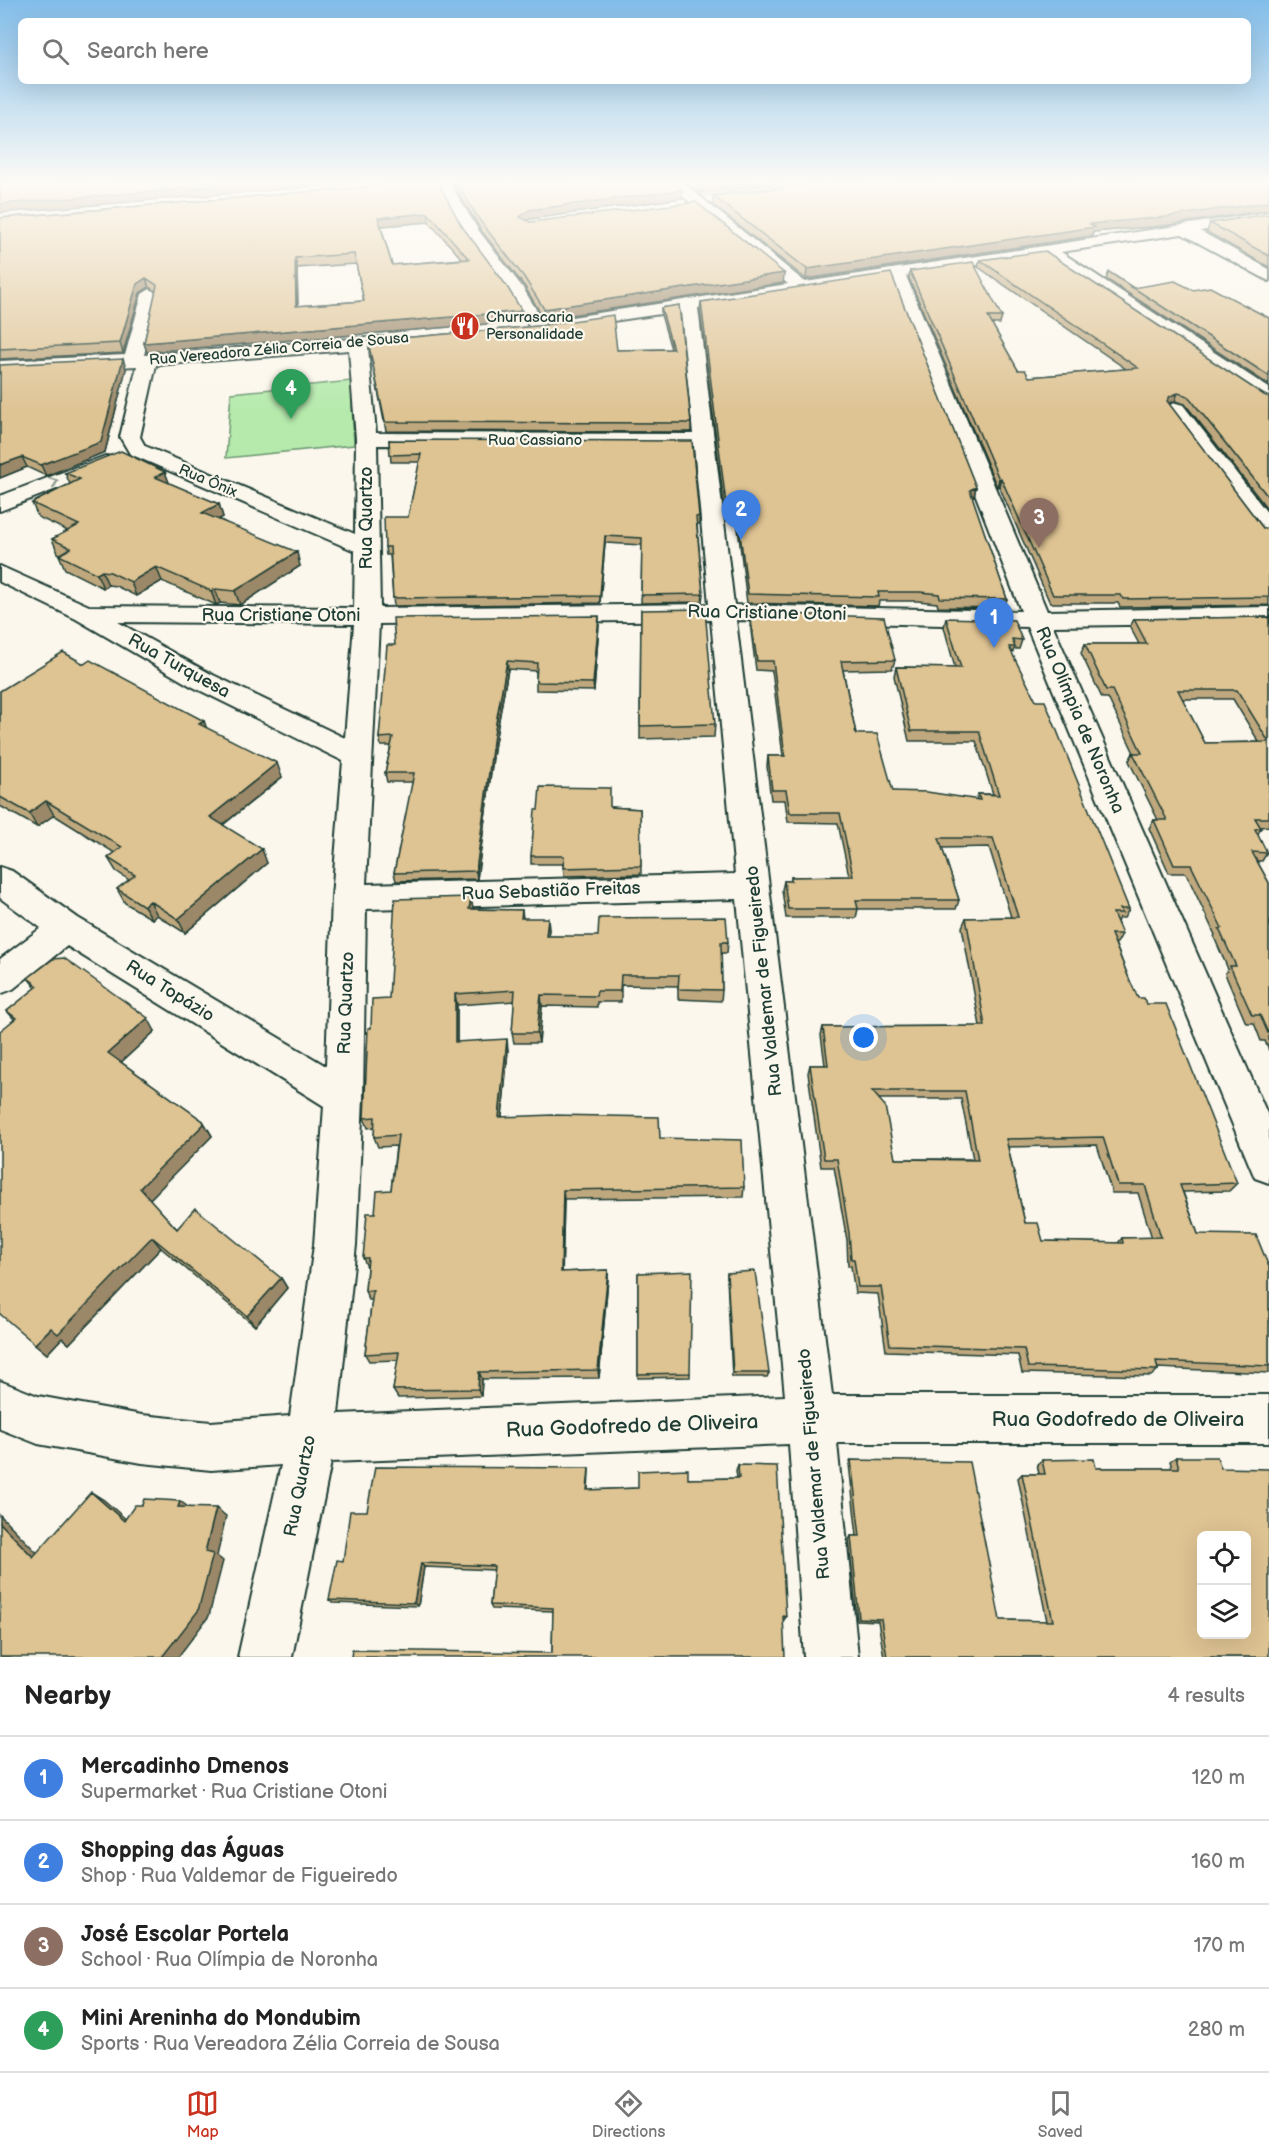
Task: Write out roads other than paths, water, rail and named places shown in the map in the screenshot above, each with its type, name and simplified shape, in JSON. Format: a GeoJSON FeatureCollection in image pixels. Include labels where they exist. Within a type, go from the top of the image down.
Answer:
{"type":"FeatureCollection","features":[{"type":"Feature","properties":{"kind":"street"},"geometry":{"type":"LineString","coordinates":[[492,259],[517,292],[538,327]]}},
{"type":"Feature","properties":{"kind":"street"},"geometry":{"type":"LineString","coordinates":[[768,259],[802,287]]}},
{"type":"Feature","properties":{"kind":"street"},"geometry":{"type":"LineString","coordinates":[[518,329],[689,306],[994,259]]}},
{"type":"Feature","properties":{"kind":"street"},"geometry":{"type":"LineString","coordinates":[[1062,259],[1269,397]]}},
{"type":"Feature","properties":{"kind":"street"},"geometry":{"type":"LineString","coordinates":[[1239,259],[1269,276]]}},
{"type":"Feature","properties":{"kind":"street","name":"Rua Olímpia de Noronha"},"geometry":{"type":"LineString","coordinates":[[897,274],[1037,619],[1269,1164]]}},
{"type":"Feature","properties":{"kind":"street"},"geometry":{"type":"LineString","coordinates":[[133,443],[150,294]]}},
{"type":"Feature","properties":{"kind":"street","name":"Rua Valdemar de Figueiredo"},"geometry":{"type":"LineString","coordinates":[[689,306],[811,1419],[831,1657]]}},
{"type":"Feature","properties":{"kind":"street","name":"Rua Vereadora Zélia Correia de Sousa"},"geometry":{"type":"LineString","coordinates":[[0,367],[141,361],[394,340]]}},
{"type":"Feature","properties":{"kind":"street","name":"Rua Quartzo"},"geometry":{"type":"LineString","coordinates":[[265,1657],[311,1439],[335,1245],[344,1098],[350,897],[367,616],[366,439],[358,344]]}},
{"type":"Feature","properties":{"kind":"street"},"geometry":{"type":"LineString","coordinates":[[1176,409],[1269,530]]}},
{"type":"Feature","properties":{"kind":"street","name":"Rua Cassiano"},"geometry":{"type":"LineString","coordinates":[[366,439],[705,440]]}},
{"type":"Feature","properties":{"kind":"street"},"geometry":{"type":"LineString","coordinates":[[0,486],[133,443]]}},
{"type":"Feature","properties":{"kind":"street"},"geometry":{"type":"LineString","coordinates":[[0,504],[133,443]]}},
{"type":"Feature","properties":{"kind":"street","name":"Rua Ônix"},"geometry":{"type":"LineString","coordinates":[[133,443],[366,547]]}},
{"type":"Feature","properties":{"kind":"street","name":"Rua Turquesa"},"geometry":{"type":"LineString","coordinates":[[0,573],[86,614],[201,680],[359,757]]}},
{"type":"Feature","properties":{"kind":"street","name":"Rua Cristiane Otoni"},"geometry":{"type":"LineString","coordinates":[[86,614],[367,616],[722,612],[1037,619],[1269,615]]}},
{"type":"Feature","properties":{"kind":"street","name":"Rua Topázio"},"geometry":{"type":"LineString","coordinates":[[0,880],[66,928],[344,1098]]}},
{"type":"Feature","properties":{"kind":"street","name":"Rua Sebastião Freitas"},"geometry":{"type":"LineString","coordinates":[[350,897],[753,886]]}},
{"type":"Feature","properties":{"kind":"street"},"geometry":{"type":"LineString","coordinates":[[0,979],[66,928]]}},
{"type":"Feature","properties":{"kind":"street","name":"Rua Godofredo de Oliveira"},"geometry":{"type":"LineString","coordinates":[[0,1405],[38,1420],[153,1440],[211,1446],[311,1439],[811,1419],[1269,1419]]}},
{"type":"Feature","properties":{"kind":"place","name":"Churrascaria Personalidade"},"geometry":{"type":"Point","coordinates":[465,326]}},
{"type":"Feature","properties":{"kind":"place","name":"Mini Areninha do Mondubim"},"geometry":{"type":"Point","coordinates":[291,419]}},
{"type":"Feature","properties":{"kind":"place","name":"Shopping das Águas"},"geometry":{"type":"Point","coordinates":[741,540]}},
{"type":"Feature","properties":{"kind":"place","name":"José Escolar Portela"},"geometry":{"type":"Point","coordinates":[1039,548]}},
{"type":"Feature","properties":{"kind":"place","name":"Mercadinho Dmenos"},"geometry":{"type":"Point","coordinates":[994,648]}}]}
